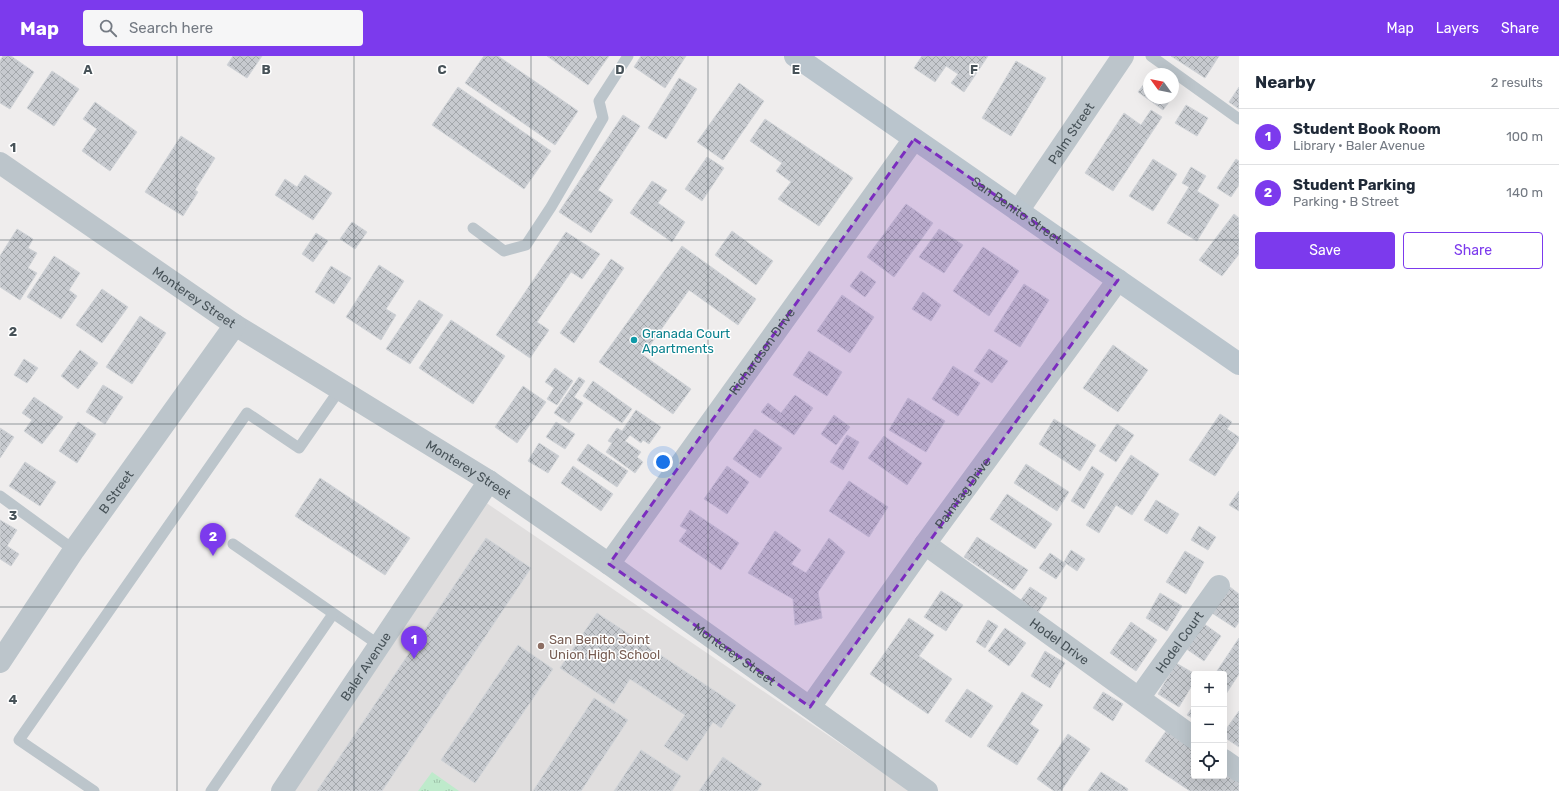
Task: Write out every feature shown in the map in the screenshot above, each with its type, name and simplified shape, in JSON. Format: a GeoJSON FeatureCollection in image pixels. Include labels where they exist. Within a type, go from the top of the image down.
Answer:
{"type":"FeatureCollection","features":[{"type":"Feature","properties":{"kind":"main road","name":"San Benito Street"},"geometry":{"type":"LineString","coordinates":[[795,56],[1239,364]]}},
{"type":"Feature","properties":{"kind":"street","name":"Palm Street"},"geometry":{"type":"LineString","coordinates":[[1018,211],[1123,56]]}},
{"type":"Feature","properties":{"kind":"street","name":"Richardson Drive"},"geometry":{"type":"LineString","coordinates":[[609,564],[914,140]]}},
{"type":"Feature","properties":{"kind":"street","name":"Monterey Street"},"geometry":{"type":"LineString","coordinates":[[0,164],[235,324],[489,481],[609,564],[926,791]]}},
{"type":"Feature","properties":{"kind":"street","name":"Palmtag Drive"},"geometry":{"type":"LineString","coordinates":[[810,707],[925,544],[1118,280]]}},
{"type":"Feature","properties":{"kind":"street","name":"B Street"},"geometry":{"type":"LineString","coordinates":[[0,662],[74,550],[235,324]]}},
{"type":"Feature","properties":{"kind":"street","name":"Baler Avenue"},"geometry":{"type":"LineString","coordinates":[[282,791],[489,481]]}},
{"type":"Feature","properties":{"kind":"street","name":"Hodel Drive"},"geometry":{"type":"LineString","coordinates":[[925,544],[1191,736]]}},
{"type":"Feature","properties":{"kind":"street","name":"Hodel Court"},"geometry":{"type":"LineString","coordinates":[[1139,698],[1219,586]]}},
{"type":"Feature","properties":{"kind":"street"},"geometry":{"type":"LineString","coordinates":[[1227,762],[1239,771]]}},
{"type":"Feature","properties":{"kind":"lane"},"geometry":{"type":"LineString","coordinates":[[473,228],[504,251],[526,245],[551,207],[603,118],[599,101],[628,56]]}},
{"type":"Feature","properties":{"kind":"lane"},"geometry":{"type":"LineString","coordinates":[[1151,56],[1239,119]]}},
{"type":"Feature","properties":{"kind":"lane"},"geometry":{"type":"LineString","coordinates":[[94,791],[19,740],[247,413],[299,448],[340,389]]}},
{"type":"Feature","properties":{"kind":"lane"},"geometry":{"type":"LineString","coordinates":[[0,496],[74,550]]}},
{"type":"Feature","properties":{"kind":"lane"},"geometry":{"type":"LineString","coordinates":[[233,544],[379,645]]}},
{"type":"Feature","properties":{"kind":"lane"},"geometry":{"type":"LineString","coordinates":[[210,791],[334,614]]}},
{"type":"Feature","properties":{"kind":"highlighted area"},"geometry":{"type":"Polygon","coordinates":[[[914,139],[1118,280],[810,707],[609,564],[914,139]]]}},
{"type":"Feature","properties":{"kind":"shaded area","name":"San Benito Joint Union High School"},"geometry":{"type":"Polygon","coordinates":[[[482,500],[910,791],[290,791],[482,500]]]}},
{"type":"Feature","properties":{"kind":"green space"},"geometry":{"type":"Polygon","coordinates":[[[432,772],[459,791],[418,791],[432,772]]]}},
{"type":"Feature","properties":{"kind":"building"},"geometry":{"type":"Polygon","coordinates":[[[3,56],[11,56],[34,72],[10,109],[0,103],[0,61],[3,56]]]}},
{"type":"Feature","properties":{"kind":"building"},"geometry":{"type":"Polygon","coordinates":[[[233,56],[262,56],[247,78],[227,65],[233,56]]]}},
{"type":"Feature","properties":{"kind":"building"},"geometry":{"type":"Polygon","coordinates":[[[484,56],[498,56],[578,111],[555,145],[465,83],[484,56]]]}},
{"type":"Feature","properties":{"kind":"building"},"geometry":{"type":"Polygon","coordinates":[[[547,56],[609,56],[588,85],[547,56]]]}},
{"type":"Feature","properties":{"kind":"building"},"geometry":{"type":"Polygon","coordinates":[[[641,56],[686,56],[665,88],[634,67],[641,56]]]}},
{"type":"Feature","properties":{"kind":"building"},"geometry":{"type":"Polygon","coordinates":[[[922,56],[988,56],[964,92],[951,83],[958,74],[946,66],[935,82],[914,68],[922,56]]]}},
{"type":"Feature","properties":{"kind":"building"},"geometry":{"type":"Polygon","coordinates":[[[1171,56],[1219,56],[1205,78],[1171,56]]]}},
{"type":"Feature","properties":{"kind":"building"},"geometry":{"type":"Polygon","coordinates":[[[1016,61],[1046,78],[1011,136],[982,118],[1016,61]]]}},
{"type":"Feature","properties":{"kind":"building"},"geometry":{"type":"Polygon","coordinates":[[[52,71],[79,89],[54,126],[27,108],[52,71]]]}},
{"type":"Feature","properties":{"kind":"building"},"geometry":{"type":"Polygon","coordinates":[[[679,78],[697,89],[666,139],[648,128],[679,78]]]}},
{"type":"Feature","properties":{"kind":"building"},"geometry":{"type":"Polygon","coordinates":[[[739,83],[764,101],[723,160],[697,142],[739,83]]]}},
{"type":"Feature","properties":{"kind":"building"},"geometry":{"type":"Polygon","coordinates":[[[1143,85],[1143,96],[1138,92],[1143,85]]]}},
{"type":"Feature","properties":{"kind":"building"},"geometry":{"type":"Polygon","coordinates":[[[458,87],[551,151],[524,189],[432,125],[458,87]]]}},
{"type":"Feature","properties":{"kind":"building"},"geometry":{"type":"Polygon","coordinates":[[[1239,87],[1239,109],[1229,102],[1239,87]]]}},
{"type":"Feature","properties":{"kind":"building"},"geometry":{"type":"Polygon","coordinates":[[[95,102],[137,132],[110,171],[82,151],[97,129],[83,119],[95,102]]]}},
{"type":"Feature","properties":{"kind":"building"},"geometry":{"type":"Polygon","coordinates":[[[1155,104],[1168,104],[1163,110],[1155,104]]]}},
{"type":"Feature","properties":{"kind":"building"},"geometry":{"type":"Polygon","coordinates":[[[1186,105],[1208,118],[1197,136],[1175,123],[1186,105]]]}},
{"type":"Feature","properties":{"kind":"building"},"geometry":{"type":"Polygon","coordinates":[[[1151,110],[1162,117],[1113,191],[1085,173],[1124,113],[1141,125],[1151,110]]]}},
{"type":"Feature","properties":{"kind":"building"},"geometry":{"type":"Polygon","coordinates":[[[623,115],[640,126],[598,190],[613,200],[591,233],[559,212],[623,115]]]}},
{"type":"Feature","properties":{"kind":"building"},"geometry":{"type":"Polygon","coordinates":[[[765,119],[853,178],[819,226],[778,199],[791,182],[776,171],[782,163],[750,141],[765,119]]]}},
{"type":"Feature","properties":{"kind":"building"},"geometry":{"type":"Polygon","coordinates":[[[181,136],[215,158],[195,190],[198,192],[183,216],[145,192],[181,136]]]}},
{"type":"Feature","properties":{"kind":"building"},"geometry":{"type":"Polygon","coordinates":[[[707,157],[724,168],[702,201],[685,189],[707,157]]]}},
{"type":"Feature","properties":{"kind":"building"},"geometry":{"type":"Polygon","coordinates":[[[1153,159],[1177,174],[1153,211],[1129,196],[1153,159]]]}},
{"type":"Feature","properties":{"kind":"building"},"geometry":{"type":"Polygon","coordinates":[[[1236,159],[1239,161],[1239,185],[1231,197],[1217,188],[1236,159]]]}},
{"type":"Feature","properties":{"kind":"building"},"geometry":{"type":"Polygon","coordinates":[[[1191,167],[1206,176],[1197,191],[1219,205],[1197,241],[1167,223],[1189,187],[1182,183],[1191,167]]]}},
{"type":"Feature","properties":{"kind":"building"},"geometry":{"type":"Polygon","coordinates":[[[305,175],[332,193],[313,220],[275,195],[285,179],[297,187],[305,175]]]}},
{"type":"Feature","properties":{"kind":"building"},"geometry":{"type":"Polygon","coordinates":[[[652,181],[667,190],[658,203],[685,222],[672,242],[630,213],[652,181]]]}},
{"type":"Feature","properties":{"kind":"building"},"geometry":{"type":"Polygon","coordinates":[[[906,204],[933,223],[894,277],[867,257],[906,204]]]}},
{"type":"Feature","properties":{"kind":"building"},"geometry":{"type":"Polygon","coordinates":[[[1234,214],[1239,218],[1239,254],[1222,276],[1199,260],[1234,214]]]}},
{"type":"Feature","properties":{"kind":"building"},"geometry":{"type":"Polygon","coordinates":[[[352,222],[367,232],[355,249],[340,239],[352,222]]]}},
{"type":"Feature","properties":{"kind":"building"},"geometry":{"type":"Polygon","coordinates":[[[17,229],[33,239],[28,248],[37,253],[28,268],[37,273],[20,300],[0,287],[0,256],[17,229]]]}},
{"type":"Feature","properties":{"kind":"building"},"geometry":{"type":"Polygon","coordinates":[[[939,229],[963,245],[944,273],[919,257],[939,229]]]}},
{"type":"Feature","properties":{"kind":"building"},"geometry":{"type":"Polygon","coordinates":[[[732,231],[773,261],[756,285],[715,255],[732,231]]]}},
{"type":"Feature","properties":{"kind":"building"},"geometry":{"type":"Polygon","coordinates":[[[566,232],[600,254],[582,279],[571,272],[537,322],[549,330],[530,358],[496,335],[566,232]]]}},
{"type":"Feature","properties":{"kind":"building"},"geometry":{"type":"Polygon","coordinates":[[[316,233],[328,241],[313,262],[302,254],[316,233]]]}},
{"type":"Feature","properties":{"kind":"building","name":"Granada Court Apartments"},"geometry":{"type":"Polygon","coordinates":[[[682,246],[756,299],[738,325],[689,290],[643,355],[691,389],[673,414],[599,362],[682,246]]]}},
{"type":"Feature","properties":{"kind":"building"},"geometry":{"type":"Polygon","coordinates":[[[983,247],[1019,271],[989,316],[953,291],[983,247]]]}},
{"type":"Feature","properties":{"kind":"building"},"geometry":{"type":"Polygon","coordinates":[[[54,256],[80,273],[69,290],[77,296],[61,319],[27,297],[54,256]]]}},
{"type":"Feature","properties":{"kind":"building"},"geometry":{"type":"Polygon","coordinates":[[[611,259],[624,268],[574,343],[560,333],[611,259]]]}},
{"type":"Feature","properties":{"kind":"building"},"geometry":{"type":"Polygon","coordinates":[[[379,265],[404,281],[386,309],[396,315],[381,340],[346,317],[379,265]]]}},
{"type":"Feature","properties":{"kind":"building"},"geometry":{"type":"Polygon","coordinates":[[[331,266],[351,278],[334,304],[315,292],[331,266]]]}},
{"type":"Feature","properties":{"kind":"building"},"geometry":{"type":"Polygon","coordinates":[[[861,271],[876,282],[865,297],[850,286],[861,271]]]}},
{"type":"Feature","properties":{"kind":"building"},"geometry":{"type":"Polygon","coordinates":[[[1024,284],[1049,300],[1020,347],[994,331],[1024,284]]]}},
{"type":"Feature","properties":{"kind":"building"},"geometry":{"type":"Polygon","coordinates":[[[102,289],[128,307],[102,343],[76,325],[102,289]]]}},
{"type":"Feature","properties":{"kind":"building"},"geometry":{"type":"Polygon","coordinates":[[[923,292],[941,305],[931,321],[912,309],[923,292]]]}},
{"type":"Feature","properties":{"kind":"building"},"geometry":{"type":"Polygon","coordinates":[[[842,295],[874,317],[850,353],[817,331],[842,295]]]}},
{"type":"Feature","properties":{"kind":"building"},"geometry":{"type":"Polygon","coordinates":[[[419,300],[443,315],[410,364],[386,349],[419,300]]]}},
{"type":"Feature","properties":{"kind":"building"},"geometry":{"type":"Polygon","coordinates":[[[140,316],[166,333],[132,384],[106,367],[140,316]]]}},
{"type":"Feature","properties":{"kind":"building"},"geometry":{"type":"Polygon","coordinates":[[[451,320],[505,356],[473,404],[419,368],[451,320]]]}},
{"type":"Feature","properties":{"kind":"building"},"geometry":{"type":"Polygon","coordinates":[[[1113,345],[1148,370],[1118,412],[1083,388],[1113,345]]]}},
{"type":"Feature","properties":{"kind":"building"},"geometry":{"type":"Polygon","coordinates":[[[989,349],[1008,361],[992,383],[974,371],[989,349]]]}},
{"type":"Feature","properties":{"kind":"building"},"geometry":{"type":"Polygon","coordinates":[[[80,350],[98,363],[78,389],[61,376],[80,350]]]}},
{"type":"Feature","properties":{"kind":"building"},"geometry":{"type":"Polygon","coordinates":[[[809,351],[842,372],[827,396],[793,375],[809,351]]]}},
{"type":"Feature","properties":{"kind":"building"},"geometry":{"type":"Polygon","coordinates":[[[24,359],[38,368],[27,383],[14,375],[24,359]]]}},
{"type":"Feature","properties":{"kind":"building"},"geometry":{"type":"Polygon","coordinates":[[[953,366],[980,383],[958,416],[932,399],[953,366]]]}},
{"type":"Feature","properties":{"kind":"building"},"geometry":{"type":"Polygon","coordinates":[[[555,368],[573,381],[557,405],[547,399],[554,388],[545,382],[555,368]]]}},
{"type":"Feature","properties":{"kind":"building"},"geometry":{"type":"Polygon","coordinates":[[[579,377],[585,381],[574,397],[583,403],[569,423],[554,413],[579,377]]]}},
{"type":"Feature","properties":{"kind":"building"},"geometry":{"type":"Polygon","coordinates":[[[593,381],[632,409],[622,423],[583,396],[593,381]]]}},
{"type":"Feature","properties":{"kind":"building"},"geometry":{"type":"Polygon","coordinates":[[[103,385],[123,397],[105,424],[86,412],[103,385]]]}},
{"type":"Feature","properties":{"kind":"building"},"geometry":{"type":"Polygon","coordinates":[[[523,386],[546,402],[517,443],[495,427],[523,386]]]}},
{"type":"Feature","properties":{"kind":"building"},"geometry":{"type":"Polygon","coordinates":[[[795,395],[813,408],[794,435],[761,412],[768,403],[781,413],[795,395]]]}},
{"type":"Feature","properties":{"kind":"building"},"geometry":{"type":"Polygon","coordinates":[[[34,397],[63,417],[42,444],[24,431],[32,420],[22,413],[34,397]]]}},
{"type":"Feature","properties":{"kind":"building"},"geometry":{"type":"Polygon","coordinates":[[[908,398],[945,421],[926,452],[889,430],[908,398]]]}},
{"type":"Feature","properties":{"kind":"building"},"geometry":{"type":"Polygon","coordinates":[[[636,410],[661,427],[649,444],[643,440],[641,443],[630,435],[625,441],[641,452],[637,457],[643,462],[635,473],[606,452],[612,443],[608,441],[617,428],[622,431],[636,410]]]}},
{"type":"Feature","properties":{"kind":"building"},"geometry":{"type":"Polygon","coordinates":[[[1220,414],[1232,422],[1227,429],[1239,437],[1239,440],[1215,476],[1189,460],[1220,414]]]}},
{"type":"Feature","properties":{"kind":"building"},"geometry":{"type":"Polygon","coordinates":[[[834,415],[850,427],[836,445],[821,434],[834,415]]]}},
{"type":"Feature","properties":{"kind":"building"},"geometry":{"type":"Polygon","coordinates":[[[1054,419],[1096,445],[1080,471],[1039,444],[1054,419]]]}},
{"type":"Feature","properties":{"kind":"building"},"geometry":{"type":"Polygon","coordinates":[[[78,422],[96,434],[77,463],[59,451],[78,422]]]}},
{"type":"Feature","properties":{"kind":"building"},"geometry":{"type":"Polygon","coordinates":[[[556,422],[575,434],[565,449],[546,437],[556,422]]]}},
{"type":"Feature","properties":{"kind":"building"},"geometry":{"type":"Polygon","coordinates":[[[1117,424],[1134,435],[1116,462],[1099,451],[1117,424]]]}},
{"type":"Feature","properties":{"kind":"building"},"geometry":{"type":"Polygon","coordinates":[[[0,428],[14,437],[0,458],[0,428]]]}},
{"type":"Feature","properties":{"kind":"building"},"geometry":{"type":"Polygon","coordinates":[[[755,429],[782,448],[760,478],[733,459],[755,429]]]}},
{"type":"Feature","properties":{"kind":"building"},"geometry":{"type":"Polygon","coordinates":[[[847,435],[859,442],[843,470],[830,462],[847,435]]]}},
{"type":"Feature","properties":{"kind":"building"},"geometry":{"type":"Polygon","coordinates":[[[884,436],[922,463],[907,485],[868,458],[884,436]]]}},
{"type":"Feature","properties":{"kind":"building"},"geometry":{"type":"Polygon","coordinates":[[[539,443],[559,456],[548,473],[528,461],[539,443]]]}},
{"type":"Feature","properties":{"kind":"building"},"geometry":{"type":"Polygon","coordinates":[[[588,444],[628,471],[617,487],[577,460],[588,444]]]}},
{"type":"Feature","properties":{"kind":"building"},"geometry":{"type":"Polygon","coordinates":[[[1131,455],[1159,474],[1132,515],[1116,505],[1099,533],[1086,525],[1131,455]]]}},
{"type":"Feature","properties":{"kind":"building"},"geometry":{"type":"Polygon","coordinates":[[[25,462],[56,482],[40,506],[9,486],[25,462]]]}},
{"type":"Feature","properties":{"kind":"building"},"geometry":{"type":"Polygon","coordinates":[[[1026,464],[1069,492],[1057,511],[1014,483],[1026,464]]]}},
{"type":"Feature","properties":{"kind":"building"},"geometry":{"type":"Polygon","coordinates":[[[573,466],[613,494],[601,511],[561,483],[573,466]]]}},
{"type":"Feature","properties":{"kind":"building"},"geometry":{"type":"Polygon","coordinates":[[[727,466],[749,482],[727,514],[704,499],[727,466]]]}},
{"type":"Feature","properties":{"kind":"building"},"geometry":{"type":"Polygon","coordinates":[[[1092,466],[1104,474],[1084,509],[1071,501],[1092,466]]]}},
{"type":"Feature","properties":{"kind":"building"},"geometry":{"type":"Polygon","coordinates":[[[320,478],[410,538],[385,575],[295,516],[320,478]]]}},
{"type":"Feature","properties":{"kind":"building"},"geometry":{"type":"Polygon","coordinates":[[[849,481],[888,507],[869,537],[829,511],[849,481]]]}},
{"type":"Feature","properties":{"kind":"building"},"geometry":{"type":"Polygon","coordinates":[[[1239,491],[1239,511],[1229,505],[1239,491]]]}},
{"type":"Feature","properties":{"kind":"building"},"geometry":{"type":"Polygon","coordinates":[[[1007,494],[1052,524],[1035,549],[990,519],[1007,494]]]}},
{"type":"Feature","properties":{"kind":"building"},"geometry":{"type":"Polygon","coordinates":[[[1156,500],[1179,514],[1167,534],[1144,520],[1156,500]]]}},
{"type":"Feature","properties":{"kind":"building"},"geometry":{"type":"Polygon","coordinates":[[[690,510],[739,543],[721,570],[679,541],[687,530],[680,526],[690,510]]]}},
{"type":"Feature","properties":{"kind":"building"},"geometry":{"type":"Polygon","coordinates":[[[0,520],[17,530],[7,546],[19,554],[11,566],[0,559],[0,520]]]}},
{"type":"Feature","properties":{"kind":"building"},"geometry":{"type":"Polygon","coordinates":[[[1199,526],[1216,537],[1208,550],[1191,540],[1199,526]]]}},
{"type":"Feature","properties":{"kind":"building"},"geometry":{"type":"Polygon","coordinates":[[[775,531],[801,550],[791,564],[806,573],[829,538],[845,552],[818,592],[822,618],[795,625],[793,599],[748,573],[775,531]]]}},
{"type":"Feature","properties":{"kind":"building"},"geometry":{"type":"Polygon","coordinates":[[[977,537],[1028,570],[1014,590],[964,557],[977,537]]]}},
{"type":"Feature","properties":{"kind":"building"},"geometry":{"type":"Polygon","coordinates":[[[486,538],[531,568],[382,791],[317,791],[486,538]]]}},
{"type":"Feature","properties":{"kind":"building"},"geometry":{"type":"Polygon","coordinates":[[[1071,550],[1085,559],[1077,571],[1064,562],[1071,550]]]}},
{"type":"Feature","properties":{"kind":"building"},"geometry":{"type":"Polygon","coordinates":[[[1185,551],[1204,562],[1186,594],[1166,582],[1185,551]]]}},
{"type":"Feature","properties":{"kind":"building"},"geometry":{"type":"Polygon","coordinates":[[[1050,553],[1066,564],[1056,579],[1039,568],[1050,553]]]}},
{"type":"Feature","properties":{"kind":"building"},"geometry":{"type":"Polygon","coordinates":[[[1030,587],[1047,598],[1036,616],[1018,604],[1030,587]]]}},
{"type":"Feature","properties":{"kind":"building"},"geometry":{"type":"Polygon","coordinates":[[[1230,587],[1239,594],[1239,622],[1235,628],[1212,613],[1230,587]]]}},
{"type":"Feature","properties":{"kind":"building"},"geometry":{"type":"Polygon","coordinates":[[[941,591],[963,605],[946,631],[924,617],[941,591]]]}},
{"type":"Feature","properties":{"kind":"building"},"geometry":{"type":"Polygon","coordinates":[[[1160,593],[1182,606],[1167,631],[1146,618],[1160,593]]]}},
{"type":"Feature","properties":{"kind":"building"},"geometry":{"type":"Polygon","coordinates":[[[597,613],[736,705],[721,728],[713,722],[687,761],[664,746],[685,715],[630,679],[614,704],[560,668],[597,613]]]}},
{"type":"Feature","properties":{"kind":"building"},"geometry":{"type":"Polygon","coordinates":[[[909,618],[934,635],[919,656],[952,679],[928,714],[870,674],[909,618]]]}},
{"type":"Feature","properties":{"kind":"building"},"geometry":{"type":"Polygon","coordinates":[[[988,620],[998,626],[985,648],[976,642],[988,620]]]}},
{"type":"Feature","properties":{"kind":"building"},"geometry":{"type":"Polygon","coordinates":[[[1131,622],[1157,640],[1136,671],[1110,653],[1131,622]]]}},
{"type":"Feature","properties":{"kind":"building"},"geometry":{"type":"Polygon","coordinates":[[[1203,623],[1221,636],[1204,661],[1185,648],[1203,623]]]}},
{"type":"Feature","properties":{"kind":"building"},"geometry":{"type":"Polygon","coordinates":[[[1005,628],[1026,643],[1009,666],[988,651],[1005,628]]]}},
{"type":"Feature","properties":{"kind":"building"},"geometry":{"type":"Polygon","coordinates":[[[1239,638],[1239,674],[1227,692],[1227,671],[1217,671],[1239,638]]]}},
{"type":"Feature","properties":{"kind":"building"},"geometry":{"type":"Polygon","coordinates":[[[518,645],[553,669],[475,783],[441,760],[518,645]]]}},
{"type":"Feature","properties":{"kind":"building"},"geometry":{"type":"Polygon","coordinates":[[[1045,651],[1065,663],[1050,688],[1031,676],[1045,651]]]}},
{"type":"Feature","properties":{"kind":"building"},"geometry":{"type":"Polygon","coordinates":[[[1176,663],[1191,672],[1191,687],[1179,707],[1158,694],[1176,663]]]}},
{"type":"Feature","properties":{"kind":"building"},"geometry":{"type":"Polygon","coordinates":[[[967,689],[993,706],[971,738],[945,721],[967,689]]]}},
{"type":"Feature","properties":{"kind":"building"},"geometry":{"type":"Polygon","coordinates":[[[1022,692],[1043,705],[1030,724],[1039,730],[1017,765],[987,746],[1022,692]]]}},
{"type":"Feature","properties":{"kind":"building"},"geometry":{"type":"Polygon","coordinates":[[[1103,692],[1123,704],[1113,721],[1093,708],[1103,692]]]}},
{"type":"Feature","properties":{"kind":"building"},"geometry":{"type":"Polygon","coordinates":[[[594,698],[628,720],[581,791],[533,791],[594,698]]]}},
{"type":"Feature","properties":{"kind":"building"},"geometry":{"type":"Polygon","coordinates":[[[1191,709],[1191,717],[1187,715],[1191,709]]]}},
{"type":"Feature","properties":{"kind":"building"},"geometry":{"type":"Polygon","coordinates":[[[1239,711],[1239,747],[1227,739],[1227,728],[1239,711]]]}},
{"type":"Feature","properties":{"kind":"building"},"geometry":{"type":"Polygon","coordinates":[[[1166,731],[1191,748],[1191,779],[1227,779],[1227,773],[1239,781],[1239,791],[1190,791],[1145,761],[1166,731]]]}},
{"type":"Feature","properties":{"kind":"building"},"geometry":{"type":"Polygon","coordinates":[[[1068,734],[1090,749],[1061,791],[1054,791],[1037,779],[1068,734]]]}},
{"type":"Feature","properties":{"kind":"building"},"geometry":{"type":"Polygon","coordinates":[[[641,750],[681,776],[672,791],[614,791],[641,750]]]}},
{"type":"Feature","properties":{"kind":"building"},"geometry":{"type":"Polygon","coordinates":[[[723,757],[762,784],[757,791],[699,791],[723,757]]]}},
{"type":"Feature","properties":{"kind":"building"},"geometry":{"type":"Polygon","coordinates":[[[1101,772],[1128,789],[1127,791],[1088,791],[1101,772]]]}},
{"type":"Feature","properties":{"kind":"place","name":"Granada Court Apartments"},"geometry":{"type":"Point","coordinates":[634,340]}},
{"type":"Feature","properties":{"kind":"place","name":"Student Parking"},"geometry":{"type":"Point","coordinates":[213,556]}},
{"type":"Feature","properties":{"kind":"place","name":"San Benito Joint Union High School"},"geometry":{"type":"Point","coordinates":[541,646]}},
{"type":"Feature","properties":{"kind":"place","name":"Student Book Room"},"geometry":{"type":"Point","coordinates":[414,659]}}]}
